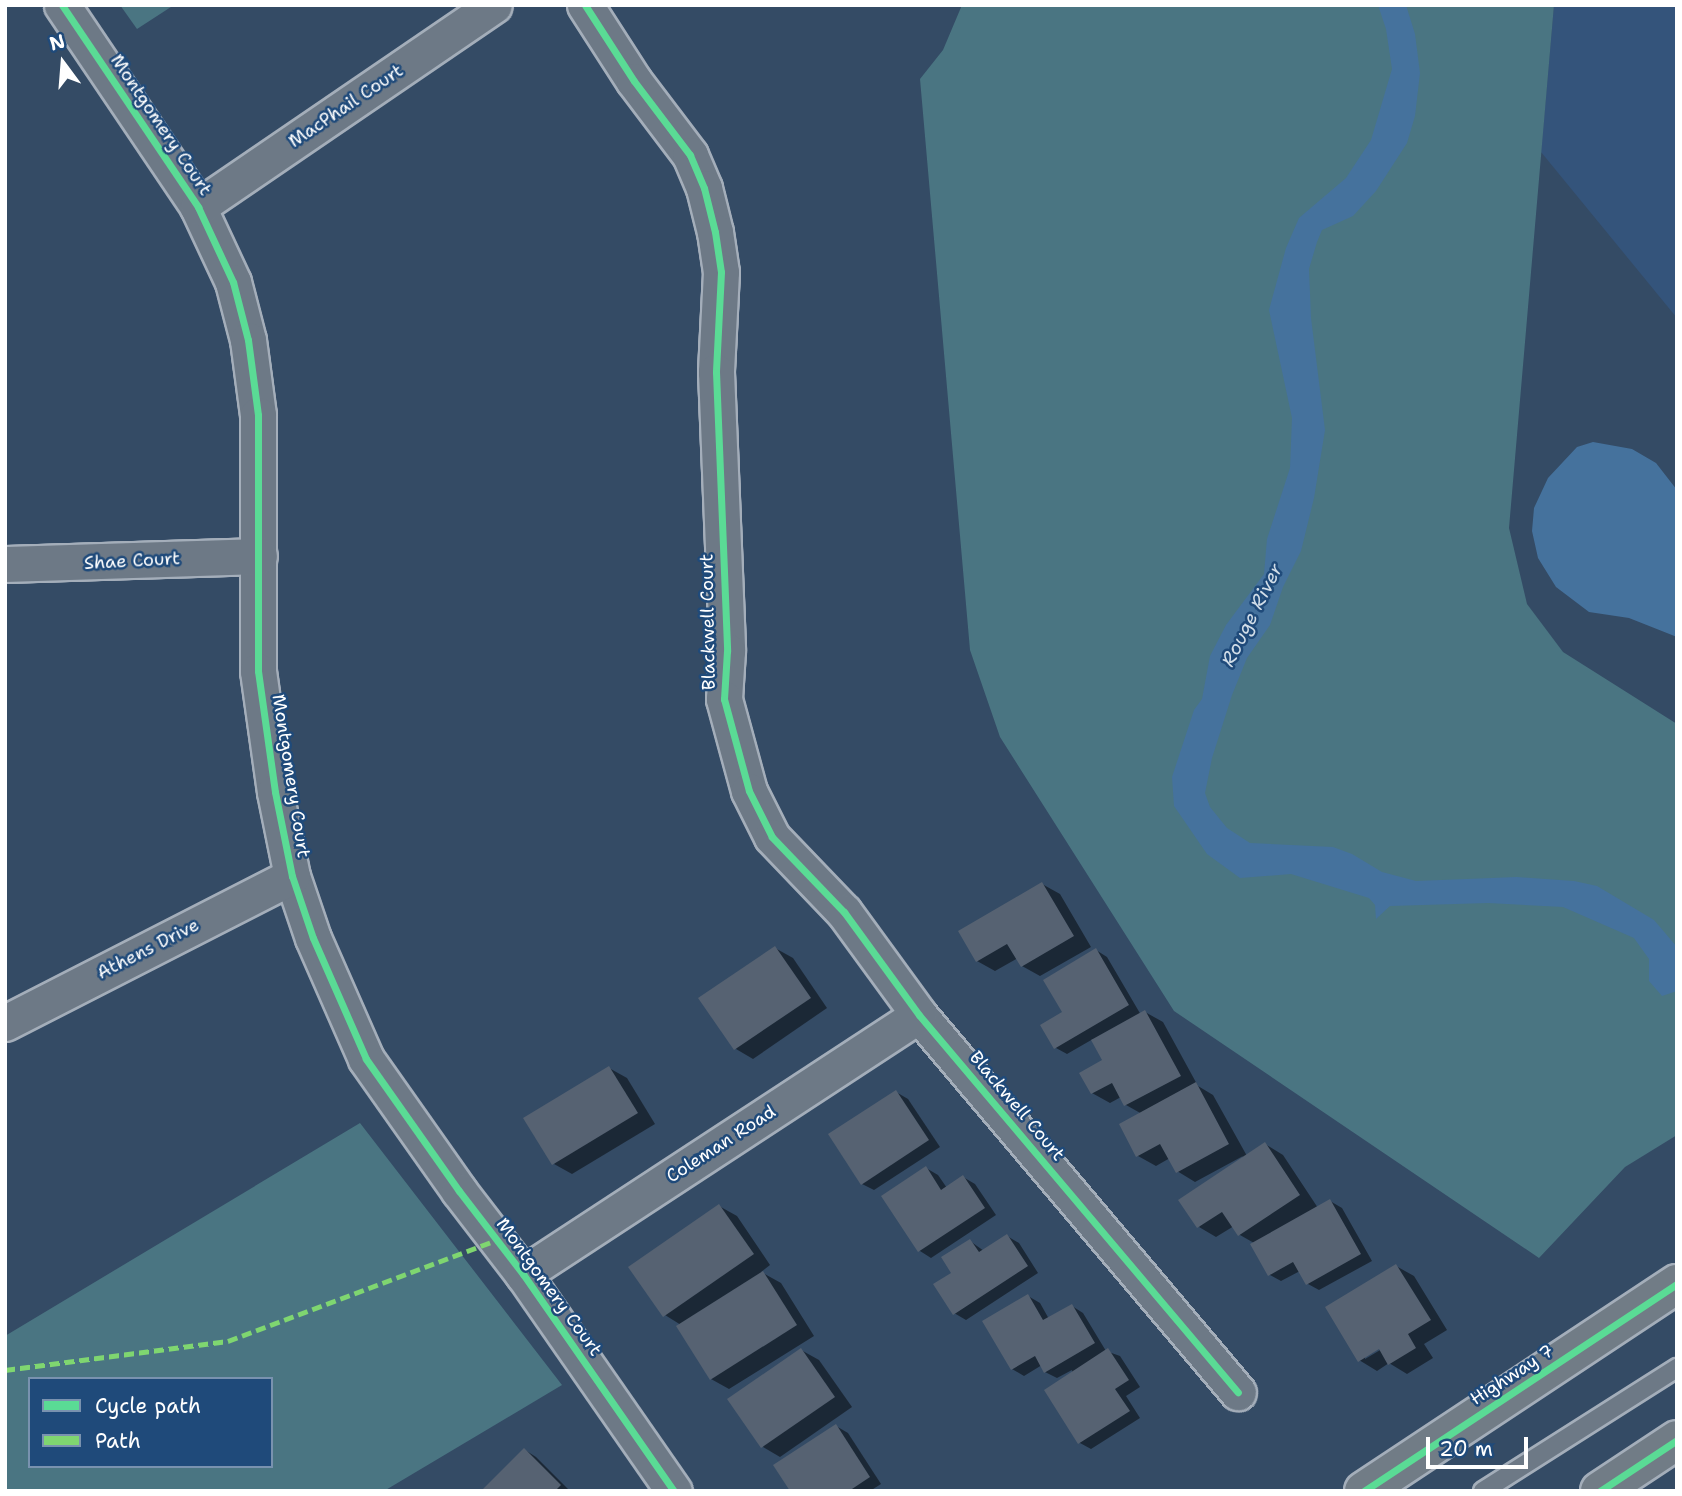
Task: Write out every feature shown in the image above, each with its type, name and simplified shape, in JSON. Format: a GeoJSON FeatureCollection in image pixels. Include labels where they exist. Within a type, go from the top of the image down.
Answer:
{"type":"FeatureCollection","features":[{"type":"Feature","properties":{"kind":"main road","name":"Highway 7"},"geometry":{"type":"LineString","coordinates":[[1364,1491],[1677,1284]]}},
{"type":"Feature","properties":{"kind":"main road"},"geometry":{"type":"LineString","coordinates":[[1600,1491],[1677,1440]]}},
{"type":"Feature","properties":{"kind":"street","name":"Montgomery Court"},"geometry":{"type":"LineString","coordinates":[[62,5],[198,207],[233,282],[248,340],[258,415],[258,671],[275,792],[292,876],[313,938],[366,1059],[459,1191],[523,1274],[674,1491]]}},
{"type":"Feature","properties":{"kind":"street","name":"MacPhail Court"},"geometry":{"type":"LineString","coordinates":[[198,207],[494,5]]}},
{"type":"Feature","properties":{"kind":"street","name":"Blackwell Court"},"geometry":{"type":"LineString","coordinates":[[585,5],[627,72],[690,155],[704,188],[715,232],[721,272],[716,372],[727,651],[724,699],[749,791],[772,837],[844,912],[919,1015],[1238,1392]]}},
{"type":"Feature","properties":{"kind":"street","name":"Shae Court"},"geometry":{"type":"LineString","coordinates":[[5,564],[259,556]]}},
{"type":"Feature","properties":{"kind":"street","name":"Athens Drive"},"geometry":{"type":"LineString","coordinates":[[5,1023],[292,876]]}},
{"type":"Feature","properties":{"kind":"street","name":"Coleman Road"},"geometry":{"type":"LineString","coordinates":[[523,1274],[919,1015]]}},
{"type":"Feature","properties":{"kind":"lane"},"geometry":{"type":"LineString","coordinates":[[1483,1491],[1677,1368]]}},
{"type":"Feature","properties":{"kind":"shaded area"},"geometry":{"type":"Polygon","coordinates":[[[120,5],[174,5],[137,29],[120,5]]]}},
{"type":"Feature","properties":{"kind":"shaded area"},"geometry":{"type":"Polygon","coordinates":[[[962,5],[1554,5],[1509,528],[1527,604],[1563,652],[1677,724],[1677,1135],[1625,1167],[1539,1258],[1174,1011],[1000,737],[970,650],[920,79],[943,50],[962,5]]]}},
{"type":"Feature","properties":{"kind":"shaded area"},"geometry":{"type":"Polygon","coordinates":[[[1554,5],[1677,5],[1677,318],[1541,152],[1554,5]]]}},
{"type":"Feature","properties":{"kind":"shaded area"},"geometry":{"type":"Polygon","coordinates":[[[360,1123],[562,1385],[384,1491],[5,1491],[5,1336],[360,1123]]]}},
{"type":"Feature","properties":{"kind":"water","name":"Rouge River"},"geometry":{"type":"Polygon","coordinates":[[[1378,5],[1406,5],[1415,34],[1420,73],[1415,116],[1407,143],[1376,191],[1353,216],[1322,230],[1317,242],[1309,269],[1311,318],[1325,430],[1314,498],[1301,551],[1283,587],[1270,625],[1247,658],[1232,695],[1212,758],[1205,793],[1210,807],[1227,828],[1250,843],[1333,847],[1352,854],[1382,872],[1416,881],[1517,877],[1574,881],[1597,886],[1654,920],[1677,947],[1677,991],[1662,996],[1649,981],[1649,959],[1634,938],[1563,907],[1488,903],[1390,906],[1376,919],[1375,905],[1369,898],[1291,874],[1240,878],[1207,854],[1174,806],[1172,777],[1194,710],[1202,699],[1210,656],[1226,625],[1264,574],[1267,539],[1290,468],[1292,418],[1269,310],[1286,248],[1299,218],[1346,178],[1371,140],[1392,69],[1386,29],[1378,5]]]}},
{"type":"Feature","properties":{"kind":"water"},"geometry":{"type":"Polygon","coordinates":[[[1593,442],[1632,449],[1656,463],[1677,490],[1677,637],[1629,618],[1589,612],[1556,587],[1538,558],[1532,531],[1534,508],[1548,478],[1577,447],[1593,442]]]}},
{"type":"Feature","properties":{"kind":"building"},"geometry":{"type":"Polygon","coordinates":[[[1042,882],[1074,936],[1021,967],[1007,944],[976,962],[958,931],[1042,882]]]}},
{"type":"Feature","properties":{"kind":"building"},"geometry":{"type":"Polygon","coordinates":[[[775,946],[811,998],[734,1050],[698,998],[775,946]]]}},
{"type":"Feature","properties":{"kind":"building"},"geometry":{"type":"Polygon","coordinates":[[[1096,948],[1129,1005],[1054,1049],[1040,1025],[1062,1012],[1043,980],[1096,948]]]}},
{"type":"Feature","properties":{"kind":"building"},"geometry":{"type":"Polygon","coordinates":[[[1145,1010],[1181,1076],[1124,1106],[1112,1083],[1091,1094],[1079,1073],[1102,1060],[1091,1040],[1145,1010]]]}},
{"type":"Feature","properties":{"kind":"building"},"geometry":{"type":"Polygon","coordinates":[[[609,1066],[638,1113],[552,1165],[523,1118],[609,1066]]]}},
{"type":"Feature","properties":{"kind":"building"},"geometry":{"type":"Polygon","coordinates":[[[1196,1082],[1229,1144],[1176,1173],[1160,1144],[1136,1157],[1119,1124],[1196,1082]]]}},
{"type":"Feature","properties":{"kind":"building"},"geometry":{"type":"Polygon","coordinates":[[[896,1090],[929,1140],[861,1185],[828,1134],[896,1090]]]}},
{"type":"Feature","properties":{"kind":"building"},"geometry":{"type":"Polygon","coordinates":[[[1265,1142],[1300,1195],[1238,1236],[1222,1212],[1197,1228],[1178,1200],[1265,1142]]]}},
{"type":"Feature","properties":{"kind":"building"},"geometry":{"type":"Polygon","coordinates":[[[926,1166],[941,1190],[963,1175],[985,1208],[918,1252],[881,1196],[926,1166]]]}},
{"type":"Feature","properties":{"kind":"building"},"geometry":{"type":"Polygon","coordinates":[[[1330,1199],[1361,1254],[1306,1285],[1293,1262],[1268,1276],[1250,1244],[1330,1199]]]}},
{"type":"Feature","properties":{"kind":"building"},"geometry":{"type":"Polygon","coordinates":[[[719,1204],[754,1254],[663,1317],[628,1267],[719,1204]]]}},
{"type":"Feature","properties":{"kind":"building"},"geometry":{"type":"Polygon","coordinates":[[[1007,1234],[1028,1266],[953,1315],[933,1284],[951,1273],[941,1257],[970,1239],[979,1252],[1007,1234]]]}},
{"type":"Feature","properties":{"kind":"building"},"geometry":{"type":"Polygon","coordinates":[[[1396,1264],[1431,1320],[1408,1334],[1416,1348],[1388,1365],[1379,1349],[1358,1362],[1325,1307],[1396,1264]]]}},
{"type":"Feature","properties":{"kind":"building"},"geometry":{"type":"Polygon","coordinates":[[[763,1271],[797,1325],[710,1380],[676,1326],[763,1271]]]}},
{"type":"Feature","properties":{"kind":"building"},"geometry":{"type":"Polygon","coordinates":[[[1028,1294],[1043,1320],[1072,1304],[1095,1343],[1044,1373],[1035,1356],[1011,1370],[982,1321],[1028,1294]]]}},
{"type":"Feature","properties":{"kind":"building"},"geometry":{"type":"Polygon","coordinates":[[[801,1348],[835,1397],[761,1448],[727,1399],[801,1348]]]}},
{"type":"Feature","properties":{"kind":"building"},"geometry":{"type":"Polygon","coordinates":[[[1108,1348],[1129,1380],[1115,1389],[1130,1411],[1078,1444],[1044,1390],[1108,1348]]]}},
{"type":"Feature","properties":{"kind":"building"},"geometry":{"type":"Polygon","coordinates":[[[836,1424],[870,1477],[849,1491],[790,1491],[773,1465],[836,1424]]]}},
{"type":"Feature","properties":{"kind":"building"},"geometry":{"type":"Polygon","coordinates":[[[524,1448],[561,1485],[555,1491],[481,1491],[524,1448]]]}},
{"type":"Feature","properties":{"kind":"marked path"},"geometry":{"type":"LineString","coordinates":[[5,1370],[228,1341],[497,1240]]}},
{"type":"Feature","properties":{"kind":"cycle path"},"geometry":{"type":"LineString","coordinates":[[62,5],[198,207],[233,282],[248,340],[258,415],[258,671],[275,792],[292,876],[313,938],[366,1059],[459,1191],[523,1274],[674,1491]]}},
{"type":"Feature","properties":{"kind":"cycle path"},"geometry":{"type":"LineString","coordinates":[[585,5],[634,81],[690,155],[704,188],[715,232],[721,272],[716,372],[727,651],[724,699],[749,791],[772,837],[844,912],[919,1015],[1238,1392]]}},
{"type":"Feature","properties":{"kind":"cycle path"},"geometry":{"type":"LineString","coordinates":[[1364,1491],[1677,1284]]}},
{"type":"Feature","properties":{"kind":"cycle path"},"geometry":{"type":"LineString","coordinates":[[1600,1491],[1677,1440]]}}]}
